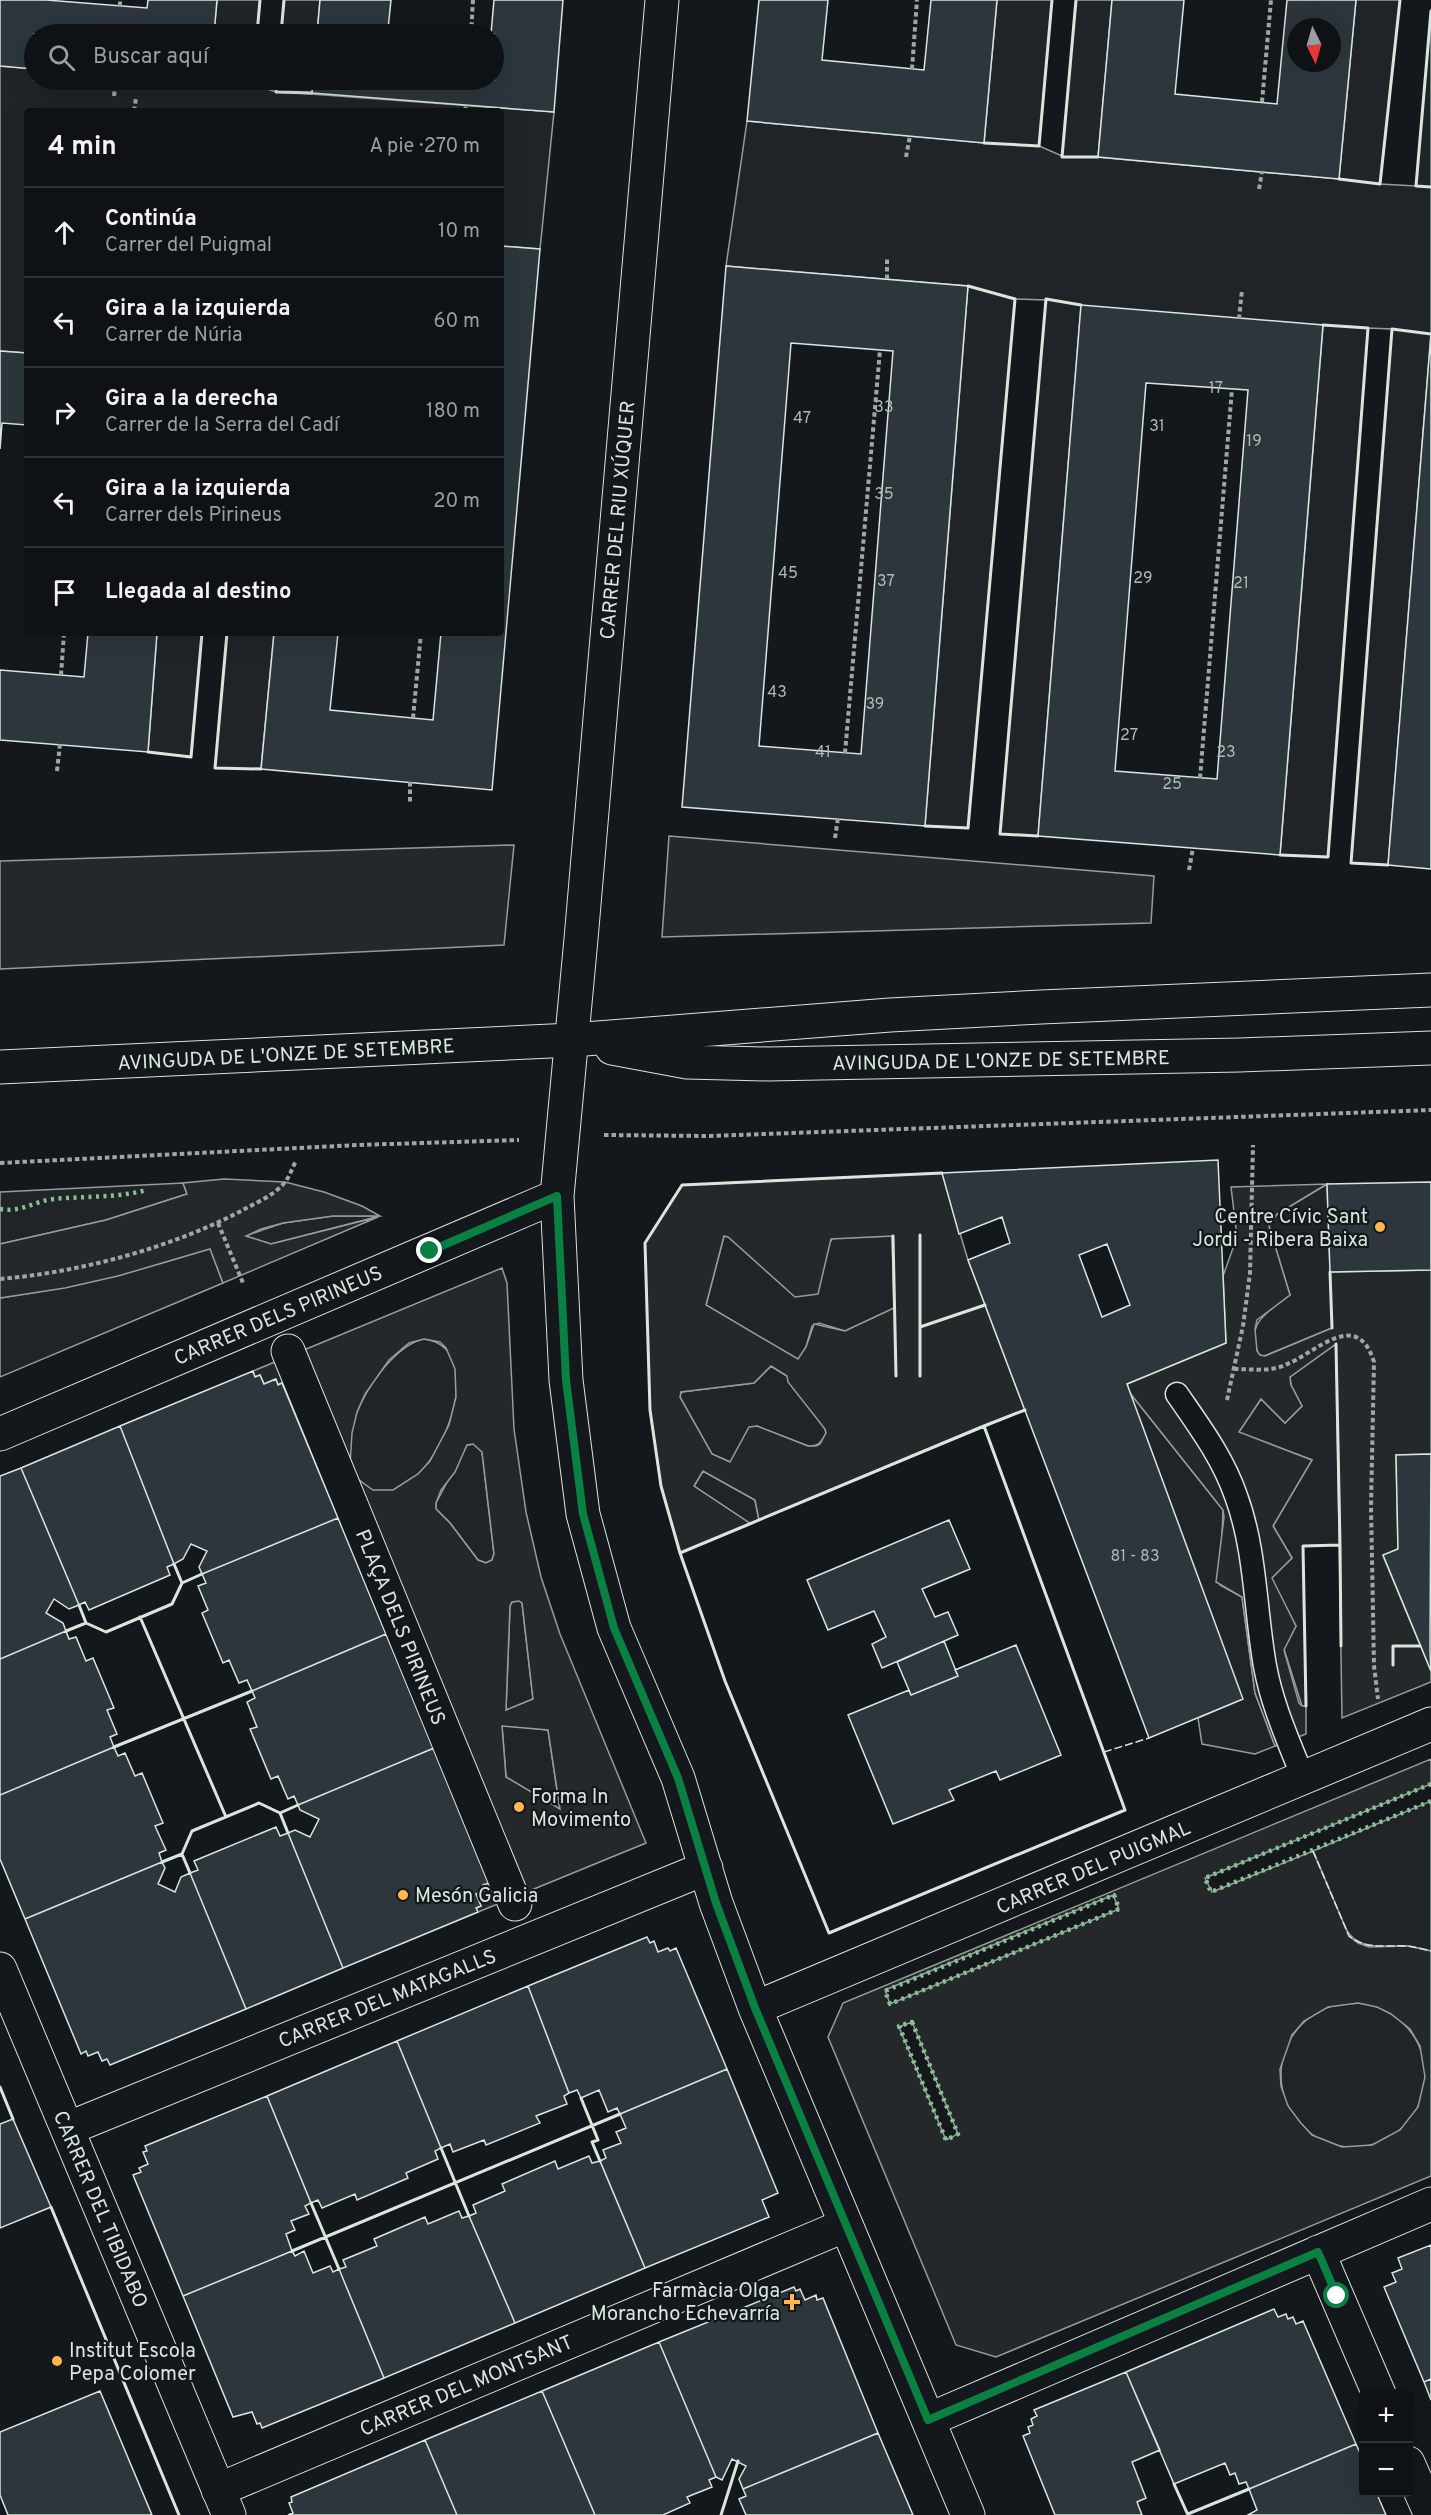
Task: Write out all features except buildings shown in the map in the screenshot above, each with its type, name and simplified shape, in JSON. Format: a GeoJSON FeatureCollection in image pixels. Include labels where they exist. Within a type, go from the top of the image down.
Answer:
{"type":"FeatureCollection","features":[{"type":"Feature","properties":{"kind":"street","name":"CARRER DEL RIU XÚQUER"},"geometry":{"type":"LineString","coordinates":[[662,0],[557,1196],[566,1380],[583,1514],[614,1628],[678,1778],[719,1912],[755,2008],[968,2515]]}},
{"type":"Feature","properties":{"kind":"street","name":"AVINGUDA DE L'ONZE DE SETEMBRE"},"geometry":{"type":"LineString","coordinates":[[0,1067],[572,1040],[890,1015],[1431,990]]}},
{"type":"Feature","properties":{"kind":"street","name":"AVINGUDA DE L'ONZE DE SETEMBRE"},"geometry":{"type":"LineString","coordinates":[[572,1040],[665,1059],[723,1064],[1240,1055],[1431,1047]]}},
{"type":"Feature","properties":{"kind":"street","name":"CARRER DELS PIRINEUS"},"geometry":{"type":"LineString","coordinates":[[0,1434],[557,1196]]}},
{"type":"Feature","properties":{"kind":"street","name":"PLAÇA DELS PIRINEUS"},"geometry":{"type":"LineString","coordinates":[[288,1351],[515,1904]]}},
{"type":"Feature","properties":{"kind":"street","name":"CARRER DEL PUIGMAL"},"geometry":{"type":"LineString","coordinates":[[755,2008],[1431,1724]]}},
{"type":"Feature","properties":{"kind":"street","name":"CARRER DEL MATAGALLS"},"geometry":{"type":"LineString","coordinates":[[67,2129],[706,1868]]}},
{"type":"Feature","properties":{"kind":"street","name":"CARRER DEL TIBIDABO"},"geometry":{"type":"LineString","coordinates":[[0,1969],[223,2502]]}},
{"type":"Feature","properties":{"kind":"street"},"geometry":{"type":"LineString","coordinates":[[928,2420],[1431,2204]]}},
{"type":"Feature","properties":{"kind":"street","name":"CARRER DEL MONTSANT"},"geometry":{"type":"LineString","coordinates":[[223,2502],[846,2225]]}},
{"type":"Feature","properties":{"kind":"street"},"geometry":{"type":"LineString","coordinates":[[1318,2252],[1377,2389]]}},
{"type":"Feature","properties":{"kind":"street"},"geometry":{"type":"LineString","coordinates":[[1413,2474],[1431,2515]]}},
{"type":"Feature","properties":{"kind":"lane"},"geometry":{"type":"LineString","coordinates":[[1177,1394],[1215,1449],[1236,1496],[1250,1547],[1265,1668],[1277,1713],[1303,1778]]}},
{"type":"Feature","properties":{"kind":"path"},"geometry":{"type":"LineString","coordinates":[[120,0],[120,6]]}},
{"type":"Feature","properties":{"kind":"path"},"geometry":{"type":"LineString","coordinates":[[472,24],[473,0]]}},
{"type":"Feature","properties":{"kind":"path"},"geometry":{"type":"LineString","coordinates":[[912,69],[917,0]]}},
{"type":"Feature","properties":{"kind":"path"},"geometry":{"type":"LineString","coordinates":[[1262,102],[1271,0]]}},
{"type":"Feature","properties":{"kind":"path"},"geometry":{"type":"LineString","coordinates":[[114,96],[115,90]]}},
{"type":"Feature","properties":{"kind":"path"},"geometry":{"type":"LineString","coordinates":[[134,108],[136,98]]}},
{"type":"Feature","properties":{"kind":"path"},"geometry":{"type":"LineString","coordinates":[[906,157],[910,136]]}},
{"type":"Feature","properties":{"kind":"path"},"geometry":{"type":"LineString","coordinates":[[1259,189],[1262,172]]}},
{"type":"Feature","properties":{"kind":"path"},"geometry":{"type":"LineString","coordinates":[[887,258],[887,279]]}},
{"type":"Feature","properties":{"kind":"path"},"geometry":{"type":"LineString","coordinates":[[1239,319],[1242,290]]}},
{"type":"Feature","properties":{"kind":"path"},"geometry":{"type":"LineString","coordinates":[[845,753],[880,350]]}},
{"type":"Feature","properties":{"kind":"path"},"geometry":{"type":"LineString","coordinates":[[1200,778],[1233,389]]}},
{"type":"Feature","properties":{"kind":"path"},"geometry":{"type":"LineString","coordinates":[[61,675],[64,636]]}},
{"type":"Feature","properties":{"kind":"path"},"geometry":{"type":"LineString","coordinates":[[413,718],[421,636]]}},
{"type":"Feature","properties":{"kind":"path"},"geometry":{"type":"LineString","coordinates":[[57,771],[60,744]]}},
{"type":"Feature","properties":{"kind":"path"},"geometry":{"type":"LineString","coordinates":[[410,782],[410,802]]}},
{"type":"Feature","properties":{"kind":"path"},"geometry":{"type":"LineString","coordinates":[[835,837],[838,818]]}},
{"type":"Feature","properties":{"kind":"path"},"geometry":{"type":"LineString","coordinates":[[1189,870],[1193,848]]}},
{"type":"Feature","properties":{"kind":"path"},"geometry":{"type":"LineString","coordinates":[[625,1134],[720,1136],[1431,1110]]}},
{"type":"Feature","properties":{"kind":"path"},"geometry":{"type":"LineString","coordinates":[[0,1163],[358,1145],[512,1141]]}},
{"type":"Feature","properties":{"kind":"path"},"geometry":{"type":"LineString","coordinates":[[0,1279],[26,1277],[105,1262],[218,1223],[267,1197],[285,1182],[296,1161]]}},
{"type":"Feature","properties":{"kind":"path"},"geometry":{"type":"LineString","coordinates":[[218,1223],[245,1287]]}},
{"type":"Feature","properties":{"kind":"path"},"geometry":{"type":"LineString","coordinates":[[1234,1369],[1268,1369],[1284,1365],[1327,1341],[1346,1335],[1360,1337],[1370,1347],[1374,1362],[1371,1506],[1374,1666],[1379,1704]]}},
{"type":"Feature","properties":{"kind":"shaded area"},"geometry":{"type":"Polygon","coordinates":[[[217,0],[260,0],[258,24],[215,24],[217,0]]]}},
{"type":"Feature","properties":{"kind":"shaded area"},"geometry":{"type":"Polygon","coordinates":[[[284,0],[320,0],[318,24],[282,24],[284,0]]]}},
{"type":"Feature","properties":{"kind":"shaded area"},"geometry":{"type":"Polygon","coordinates":[[[997,0],[1052,0],[1039,146],[1062,156],[1076,0],[1112,0],[1098,157],[1339,179],[1356,0],[1400,0],[1380,184],[1416,186],[1431,11],[1431,334],[1388,865],[1351,863],[1392,329],[1368,328],[1328,857],[1280,855],[1323,326],[1081,306],[1038,836],[1000,834],[1046,300],[1015,299],[968,828],[925,826],[968,286],[726,266],[747,121],[984,143],[997,0]]]}},
{"type":"Feature","properties":{"kind":"shaded area"},"geometry":{"type":"Polygon","coordinates":[[[0,66],[24,68],[24,90],[270,90],[276,92],[276,90],[312,90],[312,93],[297,93],[500,108],[24,108],[24,353],[0,351],[0,66]]]}},
{"type":"Feature","properties":{"kind":"shaded area"},"geometry":{"type":"Polygon","coordinates":[[[504,108],[554,112],[540,249],[504,246],[504,108]]]}},
{"type":"Feature","properties":{"kind":"shaded area"},"geometry":{"type":"Polygon","coordinates":[[[157,636],[202,636],[191,757],[148,752],[157,636]]]}},
{"type":"Feature","properties":{"kind":"shaded area"},"geometry":{"type":"Polygon","coordinates":[[[227,636],[274,636],[261,769],[215,768],[227,636]]]}},
{"type":"Feature","properties":{"kind":"shaded area"},"geometry":{"type":"Polygon","coordinates":[[[669,836],[1154,876],[1151,923],[662,937],[669,836]]]}},
{"type":"Feature","properties":{"kind":"shaded area"},"geometry":{"type":"Polygon","coordinates":[[[514,845],[504,945],[0,969],[0,861],[514,845]]]}},
{"type":"Feature","properties":{"kind":"shaded area"},"geometry":{"type":"Polygon","coordinates":[[[942,1173],[968,1260],[1025,1410],[759,1520],[755,1500],[703,1471],[694,1486],[751,1524],[680,1553],[661,1486],[650,1410],[645,1243],[682,1185],[942,1173]],[[724,1236],[706,1305],[798,1359],[806,1347],[814,1324],[845,1331],[894,1308],[892,1236],[831,1239],[818,1294],[795,1297],[728,1237],[724,1236]],[[771,1366],[754,1383],[681,1392],[680,1397],[712,1454],[730,1462],[749,1427],[757,1426],[808,1446],[820,1444],[826,1433],[825,1429],[788,1382],[787,1376],[771,1366]]]}},
{"type":"Feature","properties":{"kind":"shaded area"},"geometry":{"type":"Polygon","coordinates":[[[224,1179],[285,1182],[324,1192],[362,1206],[380,1216],[333,1216],[283,1223],[261,1229],[246,1236],[271,1244],[378,1217],[223,1283],[210,1249],[118,1276],[65,1288],[0,1298],[0,1244],[106,1220],[187,1194],[183,1183],[224,1179]]]}},
{"type":"Feature","properties":{"kind":"shaded area"},"geometry":{"type":"Polygon","coordinates":[[[183,1183],[187,1194],[106,1220],[0,1244],[0,1192],[183,1183]]]}},
{"type":"Feature","properties":{"kind":"shaded area"},"geometry":{"type":"Polygon","coordinates":[[[1327,1184],[1332,1328],[1264,1356],[1259,1355],[1254,1335],[1256,1326],[1267,1313],[1290,1295],[1269,1226],[1277,1214],[1327,1184]]]}},
{"type":"Feature","properties":{"kind":"shaded area"},"geometry":{"type":"Polygon","coordinates":[[[1327,1184],[1277,1214],[1269,1226],[1290,1295],[1257,1320],[1255,1329],[1257,1351],[1260,1355],[1265,1356],[1332,1328],[1330,1272],[1431,1270],[1431,1454],[1396,1455],[1398,1549],[1383,1556],[1431,1671],[1431,1682],[1342,1718],[1336,1344],[1290,1377],[1291,1385],[1302,1406],[1285,1423],[1261,1399],[1239,1432],[1312,1460],[1273,1526],[1292,1558],[1272,1578],[1296,1626],[1284,1650],[1299,1703],[1306,1706],[1306,1734],[1275,1746],[1255,1693],[1242,1597],[1216,1582],[1223,1510],[1130,1393],[1127,1384],[1226,1343],[1223,1276],[1237,1237],[1231,1187],[1327,1184]]]}},
{"type":"Feature","properties":{"kind":"shaded area"},"geometry":{"type":"Polygon","coordinates":[[[333,1216],[380,1216],[271,1244],[245,1236],[283,1223],[333,1216]]]}},
{"type":"Feature","properties":{"kind":"shaded area"},"geometry":{"type":"Polygon","coordinates":[[[724,1236],[830,1242],[833,1238],[893,1236],[895,1308],[845,1331],[819,1323],[812,1326],[806,1347],[798,1360],[706,1305],[724,1236]]]}},
{"type":"Feature","properties":{"kind":"shaded area"},"geometry":{"type":"Polygon","coordinates":[[[210,1248],[223,1283],[0,1377],[0,1298],[106,1278],[210,1248]]]}},
{"type":"Feature","properties":{"kind":"shaded area"},"geometry":{"type":"Polygon","coordinates":[[[502,1268],[507,1283],[514,1429],[526,1512],[541,1577],[560,1634],[646,1843],[478,1912],[476,1908],[481,1906],[476,1894],[485,1890],[483,1885],[489,1883],[282,1383],[278,1384],[275,1379],[264,1384],[260,1375],[255,1377],[253,1371],[502,1268]],[[424,1339],[409,1343],[389,1360],[365,1394],[357,1412],[352,1433],[350,1465],[355,1477],[373,1490],[393,1490],[418,1474],[430,1461],[449,1425],[456,1397],[455,1369],[446,1348],[440,1342],[424,1339]],[[473,1444],[467,1445],[455,1472],[441,1490],[436,1509],[450,1523],[478,1560],[486,1563],[492,1560],[494,1554],[482,1452],[473,1444]],[[512,1602],[506,1710],[533,1699],[522,1603],[512,1602]],[[502,1726],[506,1777],[560,1809],[548,1730],[502,1726]]]}},
{"type":"Feature","properties":{"kind":"shaded area"},"geometry":{"type":"Polygon","coordinates":[[[424,1339],[446,1350],[456,1372],[455,1401],[446,1432],[430,1460],[410,1482],[387,1492],[364,1486],[352,1471],[348,1451],[352,1428],[361,1404],[374,1381],[390,1361],[407,1347],[424,1339]]]}},
{"type":"Feature","properties":{"kind":"shaded area"},"geometry":{"type":"Polygon","coordinates":[[[1336,1344],[1340,1545],[1303,1546],[1306,1706],[1302,1706],[1284,1649],[1296,1626],[1271,1578],[1292,1558],[1273,1526],[1312,1460],[1238,1433],[1261,1399],[1285,1423],[1302,1406],[1291,1385],[1290,1377],[1336,1344]]]}},
{"type":"Feature","properties":{"kind":"shaded area"},"geometry":{"type":"Polygon","coordinates":[[[771,1366],[787,1376],[825,1429],[823,1439],[817,1445],[808,1446],[757,1426],[730,1462],[712,1454],[680,1397],[681,1392],[754,1383],[771,1366]]]}},
{"type":"Feature","properties":{"kind":"shaded area"},"geometry":{"type":"Polygon","coordinates":[[[1130,1393],[1223,1510],[1220,1585],[1242,1597],[1255,1693],[1275,1746],[1255,1754],[1202,1744],[1198,1718],[1242,1699],[1130,1393]]]}},
{"type":"Feature","properties":{"kind":"shaded area"},"geometry":{"type":"Polygon","coordinates":[[[476,1444],[482,1452],[494,1554],[492,1560],[486,1563],[478,1560],[450,1523],[436,1509],[436,1503],[467,1445],[476,1444]]]}},
{"type":"Feature","properties":{"kind":"shaded area"},"geometry":{"type":"Polygon","coordinates":[[[703,1471],[755,1500],[759,1520],[751,1524],[694,1486],[703,1471]]]}},
{"type":"Feature","properties":{"kind":"shaded area"},"geometry":{"type":"Polygon","coordinates":[[[512,1602],[522,1603],[533,1699],[506,1710],[510,1606],[512,1602]]]}},
{"type":"Feature","properties":{"kind":"shaded area"},"geometry":{"type":"Polygon","coordinates":[[[502,1725],[548,1730],[560,1810],[506,1777],[502,1725]]]}},
{"type":"Feature","properties":{"kind":"shaded area"},"geometry":{"type":"Polygon","coordinates":[[[1431,1759],[1431,1784],[1205,1878],[1212,1892],[1313,1851],[1349,1936],[1369,1947],[1408,1946],[1431,1951],[1431,2176],[996,2357],[956,2345],[828,2037],[843,2003],[1431,1759]],[[1113,1895],[885,1990],[890,2004],[1119,1909],[1113,1895]],[[1358,2003],[1328,2007],[1304,2021],[1292,2035],[1280,2069],[1281,2086],[1288,2106],[1312,2135],[1342,2147],[1372,2145],[1400,2130],[1418,2107],[1425,2077],[1420,2046],[1410,2029],[1391,2014],[1377,2007],[1358,2003]],[[912,2022],[899,2027],[946,2140],[958,2134],[912,2022]]]}},
{"type":"Feature","properties":{"kind":"shaded area"},"geometry":{"type":"Polygon","coordinates":[[[1431,1801],[1431,1951],[1408,1946],[1372,1946],[1357,1941],[1345,1927],[1313,1851],[1431,1801]]]}},
{"type":"Feature","properties":{"kind":"shaded area"},"geometry":{"type":"Polygon","coordinates":[[[1353,2003],[1381,2008],[1404,2024],[1420,2047],[1425,2075],[1420,2103],[1404,2126],[1381,2142],[1353,2147],[1325,2142],[1302,2126],[1286,2103],[1281,2075],[1286,2047],[1302,2024],[1325,2008],[1353,2003]]]}},
{"type":"Feature","properties":{"kind":"hedge"},"geometry":{"type":"LineString","coordinates":[[0,1209],[21,1208],[54,1199],[112,1196],[147,1190]]}},
{"type":"Feature","properties":{"kind":"hedge"},"geometry":{"type":"LineString","coordinates":[[1431,1784],[1205,1878],[1211,1892],[1431,1801]]}},
{"type":"Feature","properties":{"kind":"hedge"},"geometry":{"type":"LineString","coordinates":[[1114,1895],[1119,1909],[890,2004],[885,1991],[1114,1895]]}},
{"type":"Feature","properties":{"kind":"hedge"},"geometry":{"type":"LineString","coordinates":[[912,2022],[958,2134],[946,2140],[899,2026],[912,2022]]}},
{"type":"Feature","properties":{"kind":"fence"},"geometry":{"type":"LineString","coordinates":[[1104,1752],[1149,1738]]}},
{"type":"Feature","properties":{"kind":"fence"},"geometry":{"type":"LineString","coordinates":[[1313,1851],[1349,1936],[1369,1945],[1406,1946],[1431,1951]]}},
{"type":"Feature","properties":{"kind":"wall"},"geometry":{"type":"LineString","coordinates":[[258,24],[260,0]]}},
{"type":"Feature","properties":{"kind":"wall"},"geometry":{"type":"LineString","coordinates":[[282,24],[284,0]]}},
{"type":"Feature","properties":{"kind":"wall"},"geometry":{"type":"LineString","coordinates":[[984,143],[1039,146],[1052,0]]}},
{"type":"Feature","properties":{"kind":"wall"},"geometry":{"type":"LineString","coordinates":[[1076,0],[1062,157],[1098,157]]}},
{"type":"Feature","properties":{"kind":"wall"},"geometry":{"type":"LineString","coordinates":[[1339,179],[1380,184],[1400,0]]}},
{"type":"Feature","properties":{"kind":"wall"},"geometry":{"type":"LineString","coordinates":[[1431,11],[1416,186],[1431,187]]}},
{"type":"Feature","properties":{"kind":"wall"},"geometry":{"type":"LineString","coordinates":[[276,90],[276,92],[312,93]]}},
{"type":"Feature","properties":{"kind":"wall"},"geometry":{"type":"LineString","coordinates":[[925,826],[968,828],[1015,299],[968,286]]}},
{"type":"Feature","properties":{"kind":"wall"},"geometry":{"type":"LineString","coordinates":[[1038,836],[1000,834],[1046,299],[1081,305]]}},
{"type":"Feature","properties":{"kind":"wall"},"geometry":{"type":"LineString","coordinates":[[1280,855],[1328,857],[1368,328],[1323,325]]}},
{"type":"Feature","properties":{"kind":"wall"},"geometry":{"type":"LineString","coordinates":[[1388,865],[1351,863],[1392,329],[1431,334]]}},
{"type":"Feature","properties":{"kind":"wall"},"geometry":{"type":"LineString","coordinates":[[148,752],[191,757],[202,636]]}},
{"type":"Feature","properties":{"kind":"wall"},"geometry":{"type":"LineString","coordinates":[[227,636],[215,768],[261,769]]}},
{"type":"Feature","properties":{"kind":"wall"},"geometry":{"type":"LineString","coordinates":[[680,1553],[661,1486],[650,1410],[645,1243],[682,1185],[942,1173]]}},
{"type":"Feature","properties":{"kind":"wall"},"geometry":{"type":"LineString","coordinates":[[920,1235],[920,1327],[985,1305]]}},
{"type":"Feature","properties":{"kind":"wall"},"geometry":{"type":"LineString","coordinates":[[893,1236],[896,1376]]}},
{"type":"Feature","properties":{"kind":"wall"},"geometry":{"type":"LineString","coordinates":[[1330,1272],[1332,1328]]}},
{"type":"Feature","properties":{"kind":"wall"},"geometry":{"type":"LineString","coordinates":[[920,1327],[920,1376]]}},
{"type":"Feature","properties":{"kind":"wall"},"geometry":{"type":"LineString","coordinates":[[1336,1344],[1340,1545]]}},
{"type":"Feature","properties":{"kind":"wall"},"geometry":{"type":"LineString","coordinates":[[984,1426],[1025,1410]]}},
{"type":"Feature","properties":{"kind":"wall"},"geometry":{"type":"LineString","coordinates":[[984,1426],[1125,1810],[829,1933],[725,1681],[680,1553],[984,1426]]}},
{"type":"Feature","properties":{"kind":"wall"},"geometry":{"type":"LineString","coordinates":[[1306,1706],[1303,1546],[1340,1545],[1341,1646]]}},
{"type":"Feature","properties":{"kind":"wall"},"geometry":{"type":"LineString","coordinates":[[174,1564],[182,1583]]}},
{"type":"Feature","properties":{"kind":"wall"},"geometry":{"type":"LineString","coordinates":[[66,1631],[86,1623],[106,1632],[172,1604],[182,1583],[202,1574]]}},
{"type":"Feature","properties":{"kind":"wall"},"geometry":{"type":"LineString","coordinates":[[79,1605],[86,1623]]}},
{"type":"Feature","properties":{"kind":"wall"},"geometry":{"type":"LineString","coordinates":[[140,1617],[226,1817]]}},
{"type":"Feature","properties":{"kind":"wall"},"geometry":{"type":"LineString","coordinates":[[1393,1665],[1393,1646],[1420,1646]]}},
{"type":"Feature","properties":{"kind":"wall"},"geometry":{"type":"LineString","coordinates":[[114,1747],[252,1691]]}},
{"type":"Feature","properties":{"kind":"wall"},"geometry":{"type":"LineString","coordinates":[[162,1862],[182,1854],[192,1831],[259,1803],[280,1813],[298,1805]]}},
{"type":"Feature","properties":{"kind":"wall"},"geometry":{"type":"LineString","coordinates":[[280,1813],[288,1833]]}},
{"type":"Feature","properties":{"kind":"wall"},"geometry":{"type":"LineString","coordinates":[[182,1854],[190,1873]]}},
{"type":"Feature","properties":{"kind":"wall"},"geometry":{"type":"LineString","coordinates":[[0,2087],[13,2119]]}},
{"type":"Feature","properties":{"kind":"wall"},"geometry":{"type":"LineString","coordinates":[[581,2098],[598,2140],[592,2142],[600,2161]]}},
{"type":"Feature","properties":{"kind":"wall"},"geometry":{"type":"LineString","coordinates":[[292,2251],[620,2114]]}},
{"type":"Feature","properties":{"kind":"wall"},"geometry":{"type":"LineString","coordinates":[[441,2148],[469,2216]]}},
{"type":"Feature","properties":{"kind":"wall"},"geometry":{"type":"LineString","coordinates":[[311,2203],[339,2269]]}},
{"type":"Feature","properties":{"kind":"wall"},"geometry":{"type":"LineString","coordinates":[[51,2207],[179,2515]]}},
{"type":"Feature","properties":{"kind":"wall"},"geometry":{"type":"LineString","coordinates":[[721,2515],[738,2461]]}},
{"type":"Feature","properties":{"kind":"wall"},"geometry":{"type":"LineString","coordinates":[[1174,2484],[1188,2515]]}},
{"type":"Feature","properties":{"kind":"wall"},"geometry":{"type":"LineString","coordinates":[[1188,2514],[1249,2489]]}},
{"type":"Feature","properties":{"kind":"place","name":"Centre Cívic Sant Jordi - Ribera Baixa"},"geometry":{"type":"Point","coordinates":[1380,1227]}},
{"type":"Feature","properties":{"kind":"place","name":"Forma In Movimento"},"geometry":{"type":"Point","coordinates":[519,1807]}},
{"type":"Feature","properties":{"kind":"place","name":"Mesón Galicia"},"geometry":{"type":"Point","coordinates":[403,1895]}},
{"type":"Feature","properties":{"kind":"place","name":"Farmàcia Olga Morancho Echevarría"},"geometry":{"type":"Point","coordinates":[792,2302]}},
{"type":"Feature","properties":{"kind":"place","name":"Institut Escola Pepa Colomer"},"geometry":{"type":"Point","coordinates":[57,2361]}},
{"type":"Feature","properties":{"kind":"route"},"geometry":{"type":"LineString","coordinates":[[430,1251],[557,1196],[566,1380],[583,1514],[614,1628],[678,1778],[716,1903],[755,2008],[928,2420],[1318,2252],[1337,2296]]}}]}
